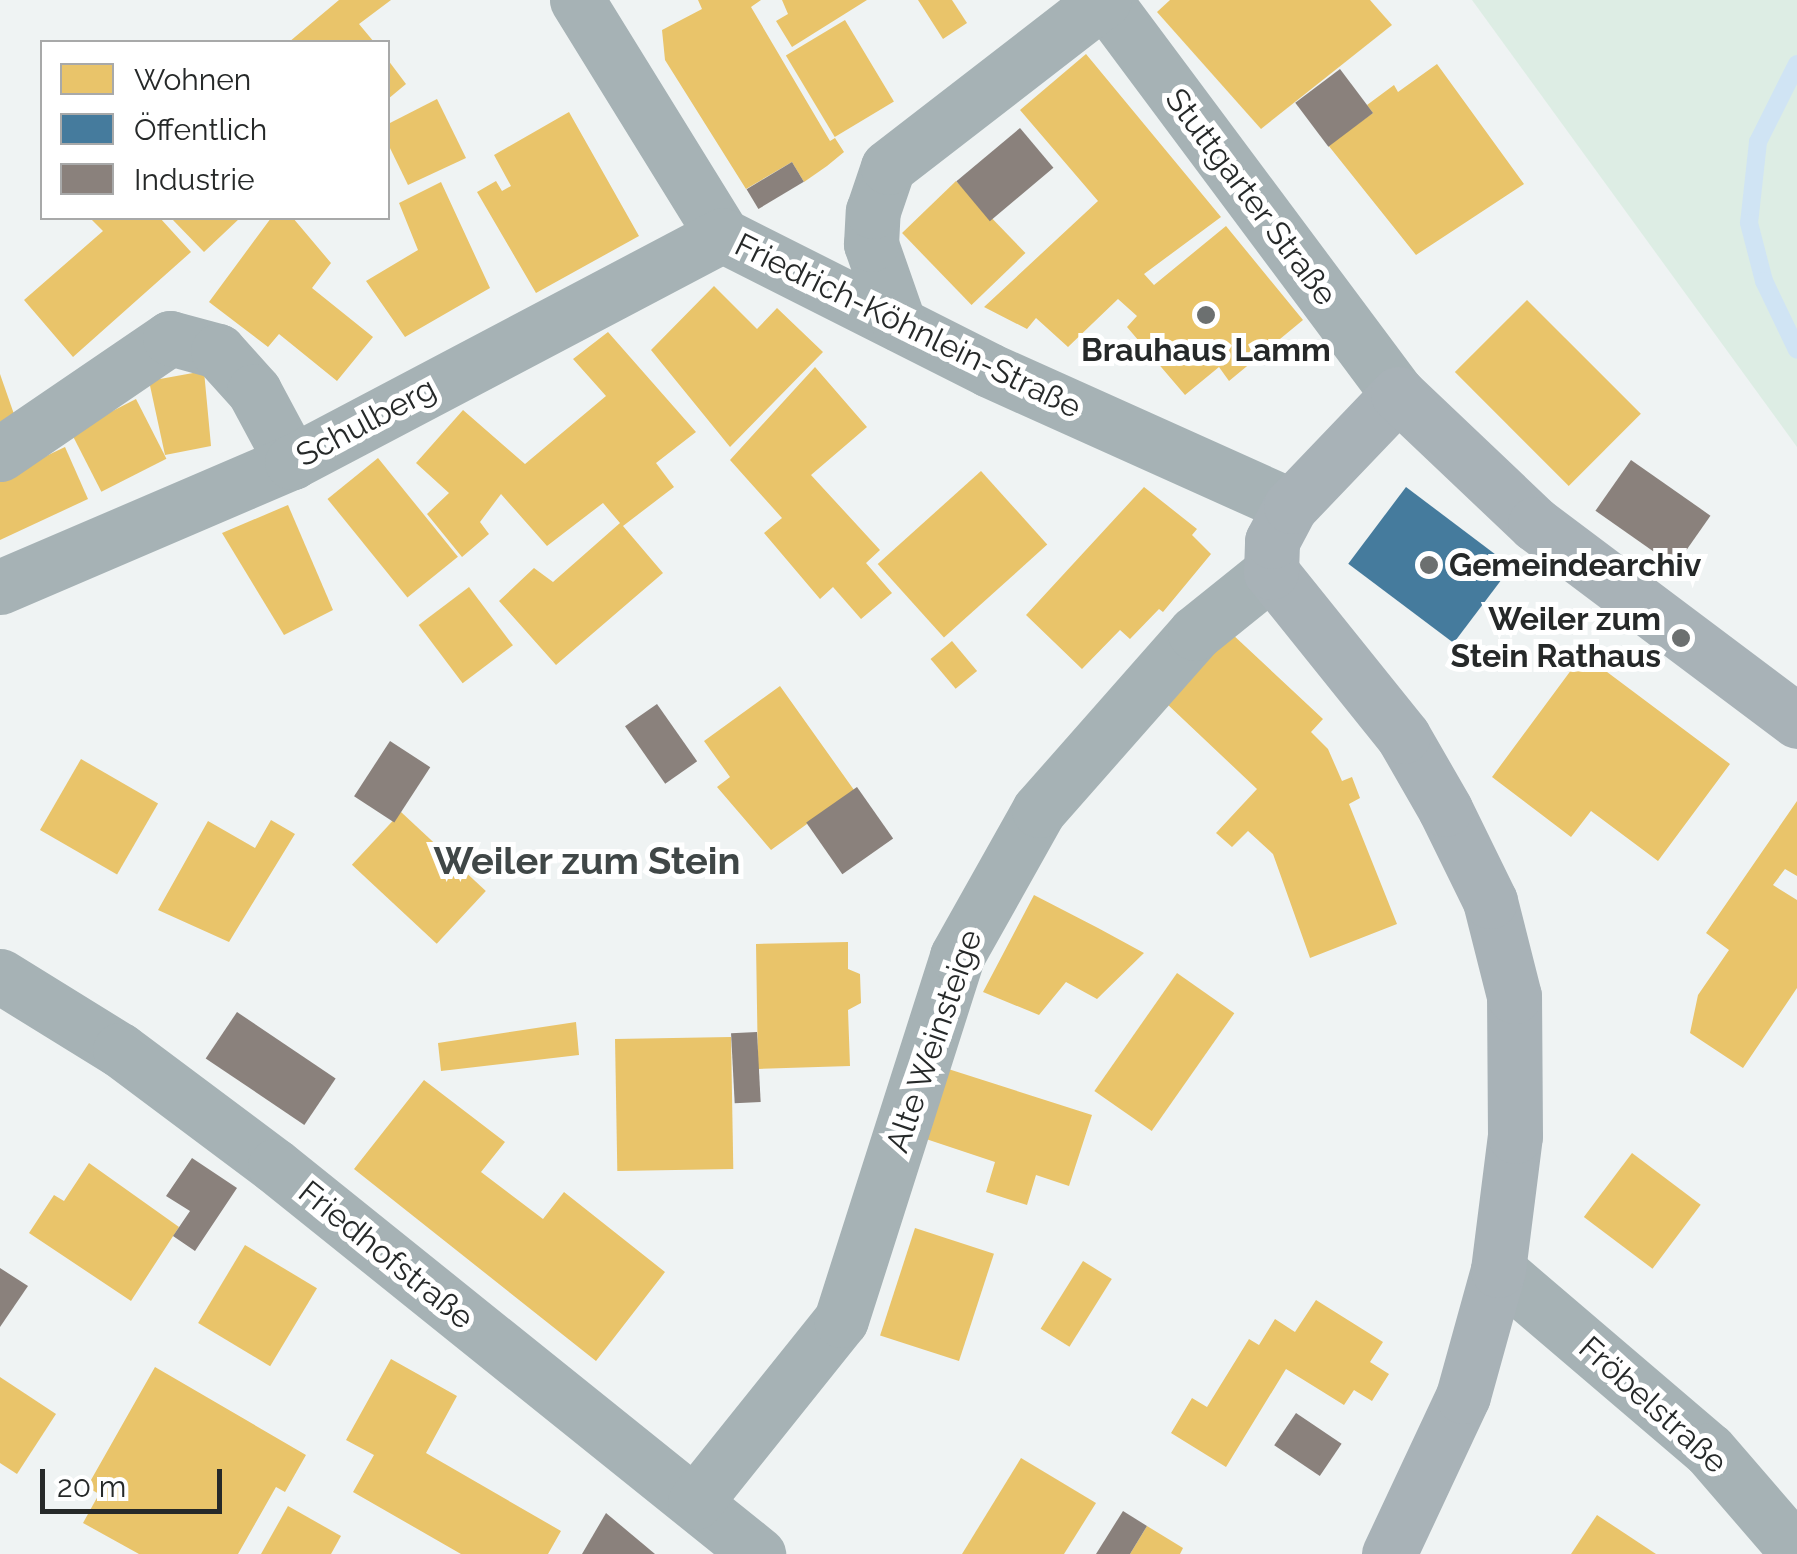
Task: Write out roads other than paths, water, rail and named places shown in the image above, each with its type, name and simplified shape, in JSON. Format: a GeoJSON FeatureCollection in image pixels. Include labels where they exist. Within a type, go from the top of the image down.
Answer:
{"type":"FeatureCollection","features":[{"type":"Feature","properties":{"kind":"main road"},"geometry":{"type":"LineString","coordinates":[[1389,1554],[1463,1396],[1498,1270],[1514,1136],[1514,996],[1490,901],[1403,736],[1271,572],[1272,541],[1291,506],[1398,394],[1535,524],[1797,721]]}},
{"type":"Feature","properties":{"kind":"street","name":"Friedrich-Köhnlein-Straße"},"geometry":{"type":"LineString","coordinates":[[577,0],[722,235],[899,324],[1291,506]]}},
{"type":"Feature","properties":{"kind":"street"},"geometry":{"type":"LineString","coordinates":[[899,324],[871,244],[873,211],[888,167],[1104,0]]}},
{"type":"Feature","properties":{"kind":"street","name":"Stuttgarter Straße"},"geometry":{"type":"LineString","coordinates":[[1104,0],[1398,394]]}},
{"type":"Feature","properties":{"kind":"street","name":"Schulberg"},"geometry":{"type":"LineString","coordinates":[[0,587],[292,462],[722,235]]}},
{"type":"Feature","properties":{"kind":"street"},"geometry":{"type":"LineString","coordinates":[[0,454],[170,338],[218,351],[254,390],[292,462]]}},
{"type":"Feature","properties":{"kind":"street","name":"Alte Weinsteige"},"geometry":{"type":"LineString","coordinates":[[695,1502],[841,1320],[957,956],[997,878],[1040,810],[1110,727],[1195,633],[1271,572]]}},
{"type":"Feature","properties":{"kind":"street","name":"Friedhofstraße"},"geometry":{"type":"LineString","coordinates":[[0,976],[120,1050],[259,1154],[758,1554]]}},
{"type":"Feature","properties":{"kind":"street","name":"Fröbelstraße"},"geometry":{"type":"LineString","coordinates":[[1498,1270],[1709,1450],[1797,1552]]}},
{"type":"Feature","properties":{"kind":"waterway"},"geometry":{"type":"LineString","coordinates":[[1797,64],[1758,142],[1749,223],[1764,281],[1797,350]]}},
{"type":"Feature","properties":{"kind":"place","name":"Brauhaus Lamm"},"geometry":{"type":"Point","coordinates":[1206,315]}},
{"type":"Feature","properties":{"kind":"place","name":"Gemeindearchiv"},"geometry":{"type":"Point","coordinates":[1429,565]}},
{"type":"Feature","properties":{"kind":"place","name":"Weiler zum Stein Rathaus"},"geometry":{"type":"Point","coordinates":[1681,638]}},
{"type":"Feature","properties":{"kind":"district","name":"Weiler zum Stein"},"geometry":{"type":"Point","coordinates":[587,861]}}]}
